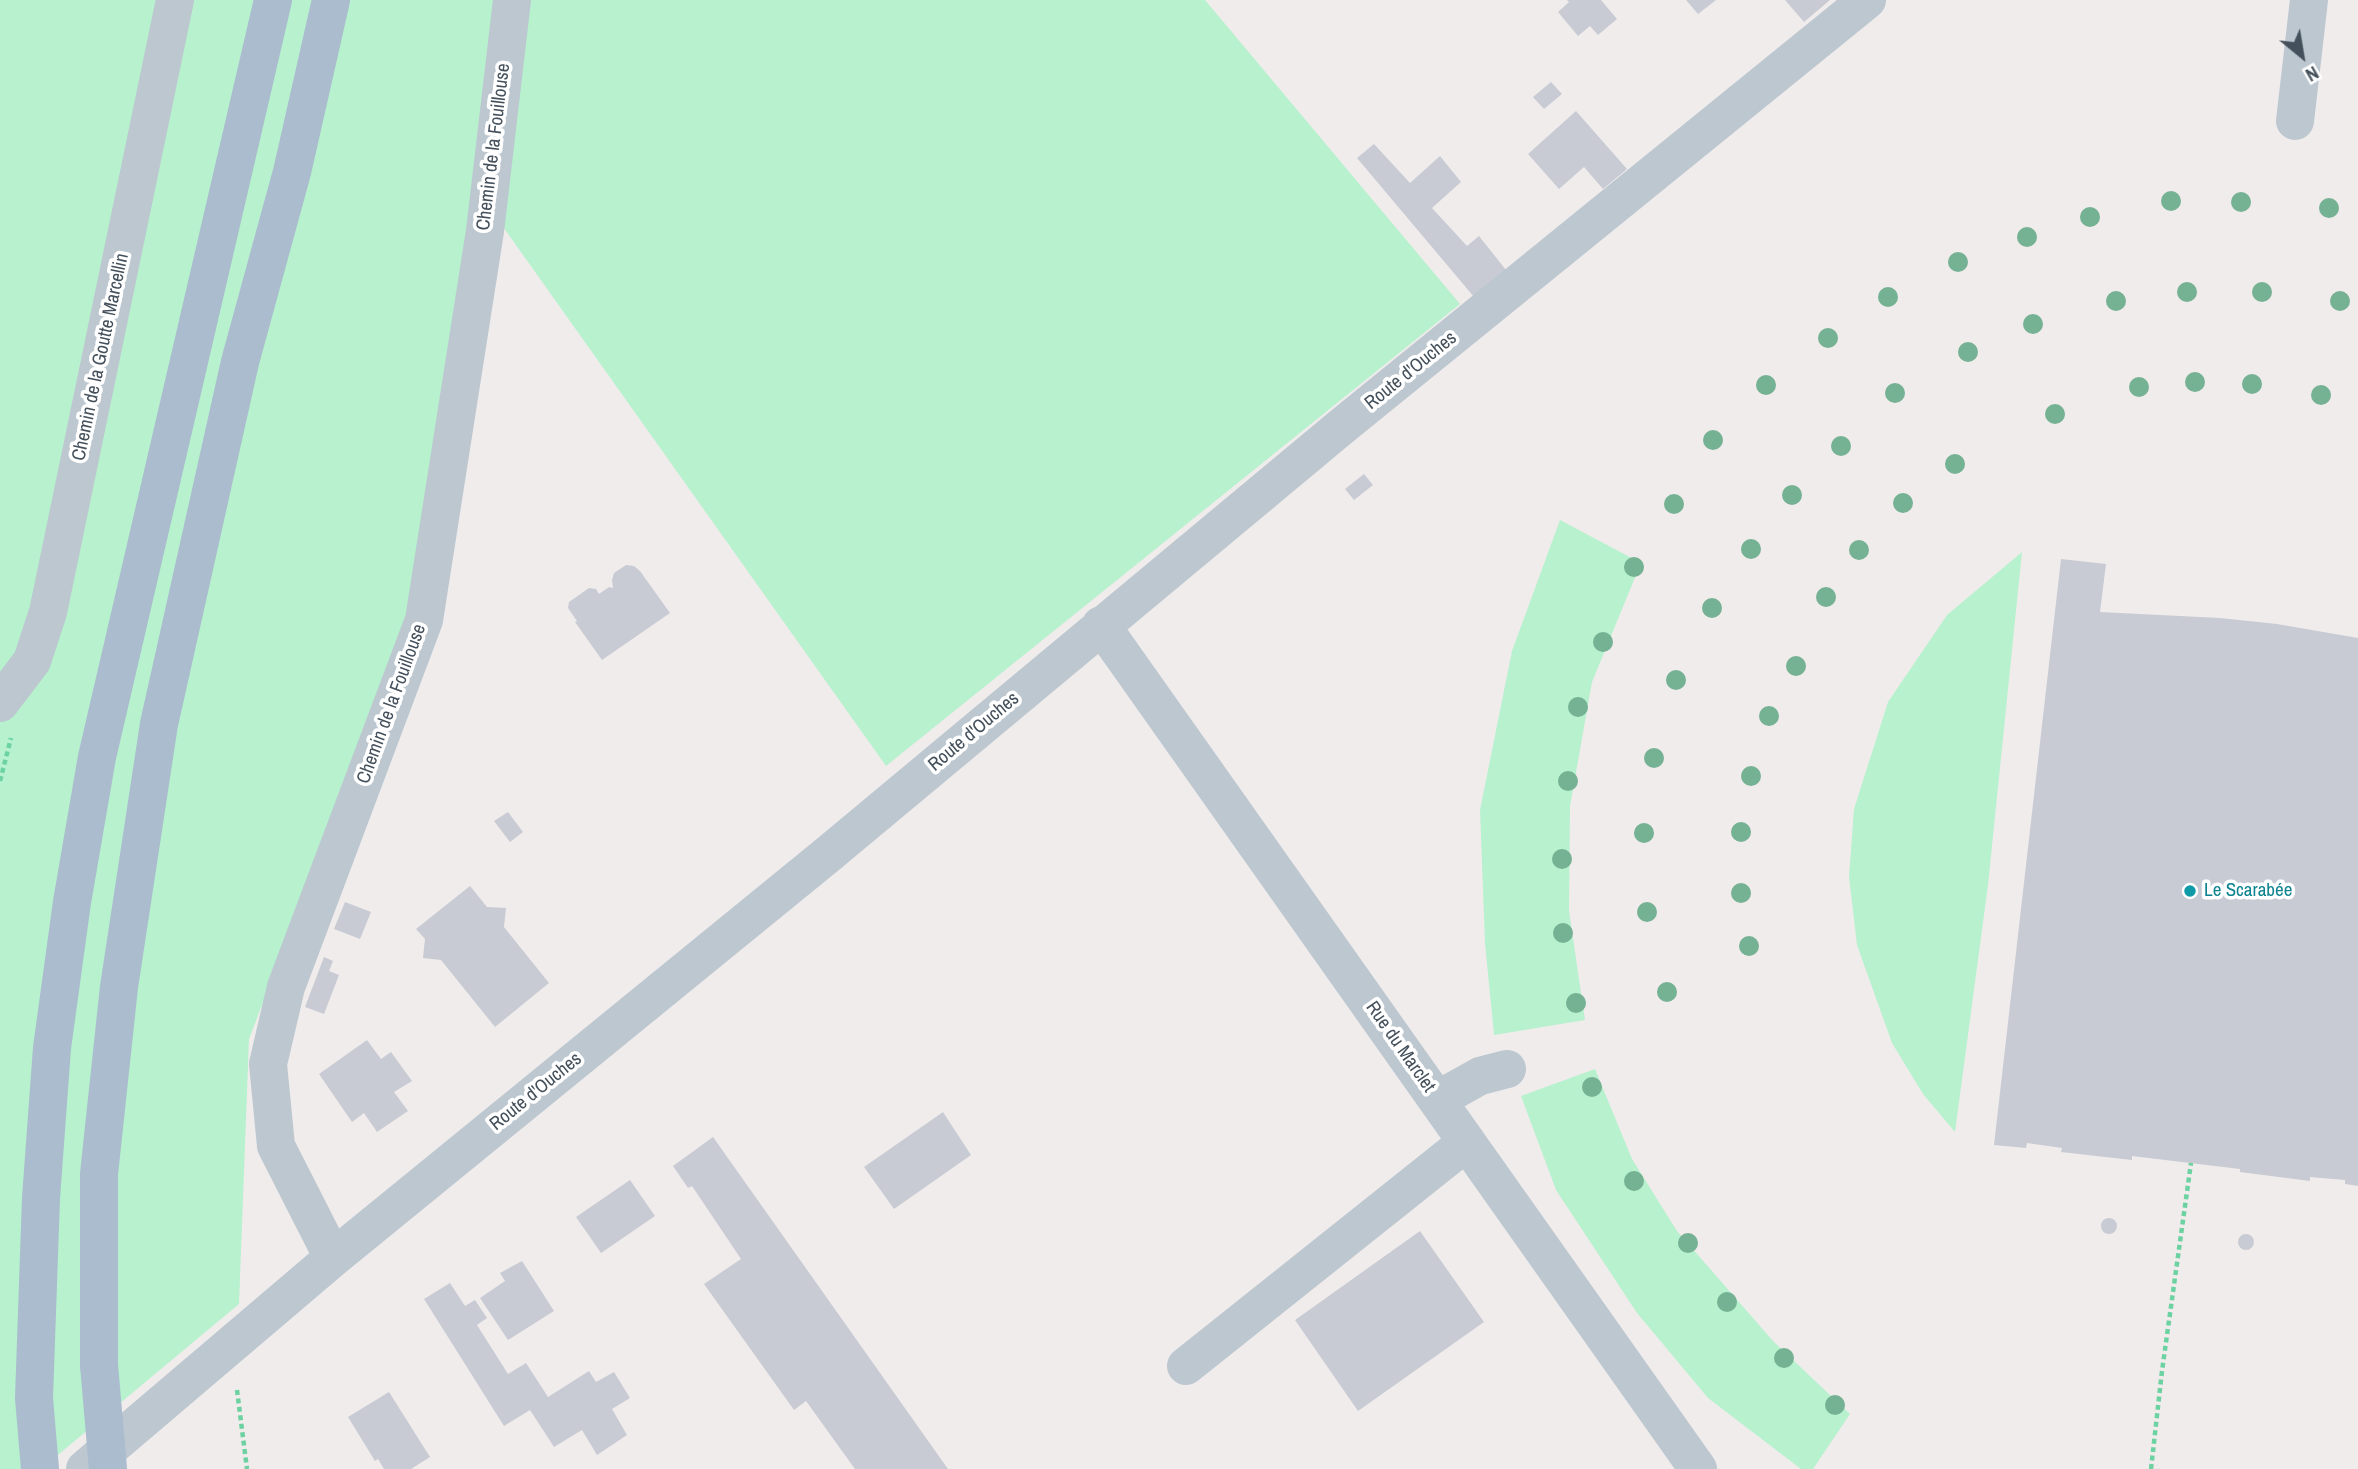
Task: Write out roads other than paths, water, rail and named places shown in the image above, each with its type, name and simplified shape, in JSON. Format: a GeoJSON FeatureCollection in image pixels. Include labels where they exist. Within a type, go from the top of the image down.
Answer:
{"type":"FeatureCollection","features":[{"type":"Feature","properties":{"kind":"main road"},"geometry":{"type":"LineString","coordinates":[[40,1469],[34,1398],[41,1198],[52,1048],[72,902],[97,757],[273,0]]}},
{"type":"Feature","properties":{"kind":"main road"},"geometry":{"type":"LineString","coordinates":[[108,1469],[99,1366],[99,1174],[119,986],[159,724],[240,362],[292,172],[331,0]]}},
{"type":"Feature","properties":{"kind":"street","name":"Chemin de la Goutte Marcellin"},"geometry":{"type":"LineString","coordinates":[[0,703],[32,662],[48,612],[175,0]]}},
{"type":"Feature","properties":{"kind":"street","name":"Chemin de la Fouillouse"},"geometry":{"type":"LineString","coordinates":[[332,1258],[275,1146],[268,1064],[286,987],[424,620],[485,231],[512,0]]}},
{"type":"Feature","properties":{"kind":"street","name":"Route d'Ouches"},"geometry":{"type":"LineString","coordinates":[[85,1469],[332,1258],[826,856],[1340,427],[1867,0]]}},
{"type":"Feature","properties":{"kind":"street"},"geometry":{"type":"LineString","coordinates":[[2295,121],[2309,0]]}},
{"type":"Feature","properties":{"kind":"street","name":"Rue du Marclet"},"geometry":{"type":"LineString","coordinates":[[1101,625],[1698,1469]]}},
{"type":"Feature","properties":{"kind":"street"},"geometry":{"type":"LineString","coordinates":[[1437,1100],[1480,1076],[1507,1069]]}},
{"type":"Feature","properties":{"kind":"street"},"geometry":{"type":"LineString","coordinates":[[1186,1366],[1467,1142]]}},
{"type":"Feature","properties":{"kind":"place","name":"Le Scarabée"},"geometry":{"type":"Point","coordinates":[2190,891]}}]}
